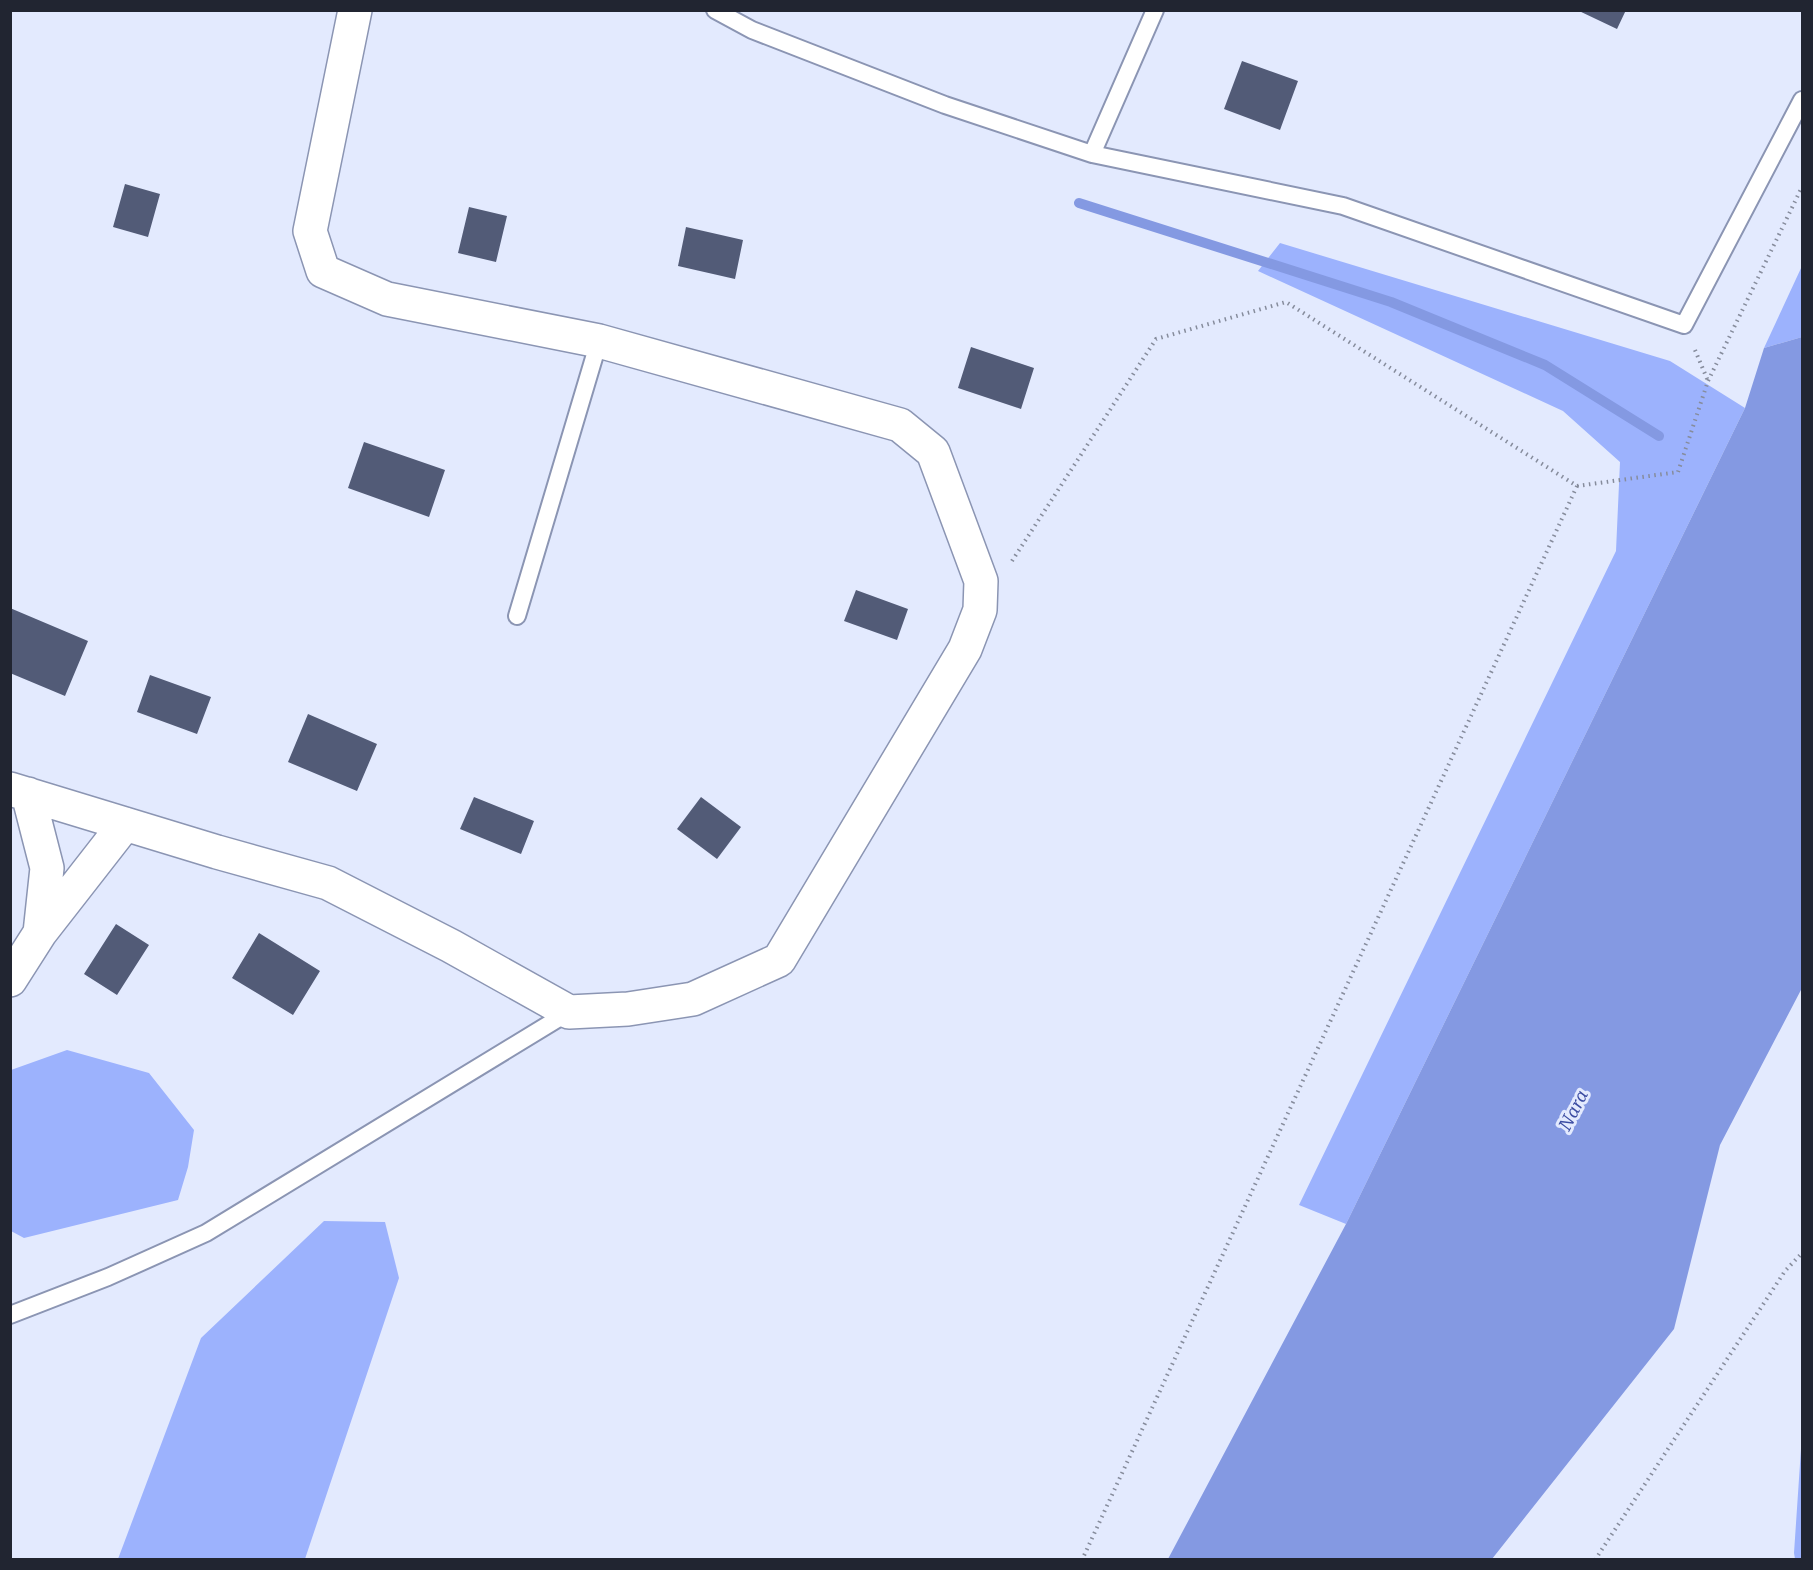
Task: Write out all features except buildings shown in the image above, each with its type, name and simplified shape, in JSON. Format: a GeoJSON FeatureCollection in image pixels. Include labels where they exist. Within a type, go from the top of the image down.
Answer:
{"type":"FeatureCollection","features":[{"type":"Feature","properties":{"kind":"street"},"geometry":{"type":"LineString","coordinates":[[19,791],[328,883],[451,946],[569,1011],[628,1009],[693,999],[779,960],[965,649],[980,610],[981,581],[933,452],[900,425],[599,341],[387,299],[323,271],[310,231],[355,10]]}},
{"type":"Feature","properties":{"kind":"street"},"geometry":{"type":"LineString","coordinates":[[19,791],[47,868],[40,933]]}},
{"type":"Feature","properties":{"kind":"street"},"geometry":{"type":"LineString","coordinates":[[10,980],[40,933],[125,824]]}},
{"type":"Feature","properties":{"kind":"lane"},"geometry":{"type":"LineString","coordinates":[[715,10],[752,30],[945,105],[1092,154],[1343,206],[1684,325],[1803,100]]}},
{"type":"Feature","properties":{"kind":"lane"},"geometry":{"type":"LineString","coordinates":[[1092,154],[1155,10]]}},
{"type":"Feature","properties":{"kind":"lane"},"geometry":{"type":"LineString","coordinates":[[517,616],[599,341]]}},
{"type":"Feature","properties":{"kind":"lane"},"geometry":{"type":"LineString","coordinates":[[10,1315],[108,1277],[206,1233],[569,1011]]}},
{"type":"Feature","properties":{"kind":"path"},"geometry":{"type":"LineString","coordinates":[[980,610],[1156,339],[1286,302],[1577,486],[1678,472],[1708,381],[1803,187]]}},
{"type":"Feature","properties":{"kind":"path"},"geometry":{"type":"LineString","coordinates":[[1684,325],[1708,381]]}},
{"type":"Feature","properties":{"kind":"path"},"geometry":{"type":"LineString","coordinates":[[1082,1560],[1577,486]]}},
{"type":"Feature","properties":{"kind":"path"},"geometry":{"type":"LineString","coordinates":[[1596,1560],[1785,1271],[1803,1253]]}},
{"type":"Feature","properties":{"kind":"shaded area"},"geometry":{"type":"Polygon","coordinates":[[[1280,243],[1670,361],[1745,408],[1346,1224],[1299,1205],[1616,551],[1620,462],[1563,411],[1258,271],[1280,243]]]}},
{"type":"Feature","properties":{"kind":"shaded area"},"geometry":{"type":"Polygon","coordinates":[[[1802,266],[1802,337],[1764,348],[1802,266]]]}},
{"type":"Feature","properties":{"kind":"shaded area"},"geometry":{"type":"Polygon","coordinates":[[[67,1050],[149,1073],[194,1130],[188,1167],[178,1200],[24,1238],[11,1231],[11,1070],[67,1050]]]}},
{"type":"Feature","properties":{"kind":"shaded area"},"geometry":{"type":"Polygon","coordinates":[[[324,1221],[385,1222],[399,1278],[305,1559],[118,1559],[201,1338],[324,1221]]]}},
{"type":"Feature","properties":{"kind":"shaded area"},"geometry":{"type":"Polygon","coordinates":[[[1802,1434],[1802,1559],[1795,1559],[1794,1553],[1802,1434]]]}},
{"type":"Feature","properties":{"kind":"water","name":"Nara"},"geometry":{"type":"Polygon","coordinates":[[[1802,337],[1802,988],[1720,1145],[1674,1329],[1492,1559],[1168,1559],[1346,1224],[1745,408],[1764,348],[1802,337]]]}},
{"type":"Feature","properties":{"kind":"waterway"},"geometry":{"type":"LineString","coordinates":[[1079,203],[1391,302],[1545,365],[1659,436]]}}]}
